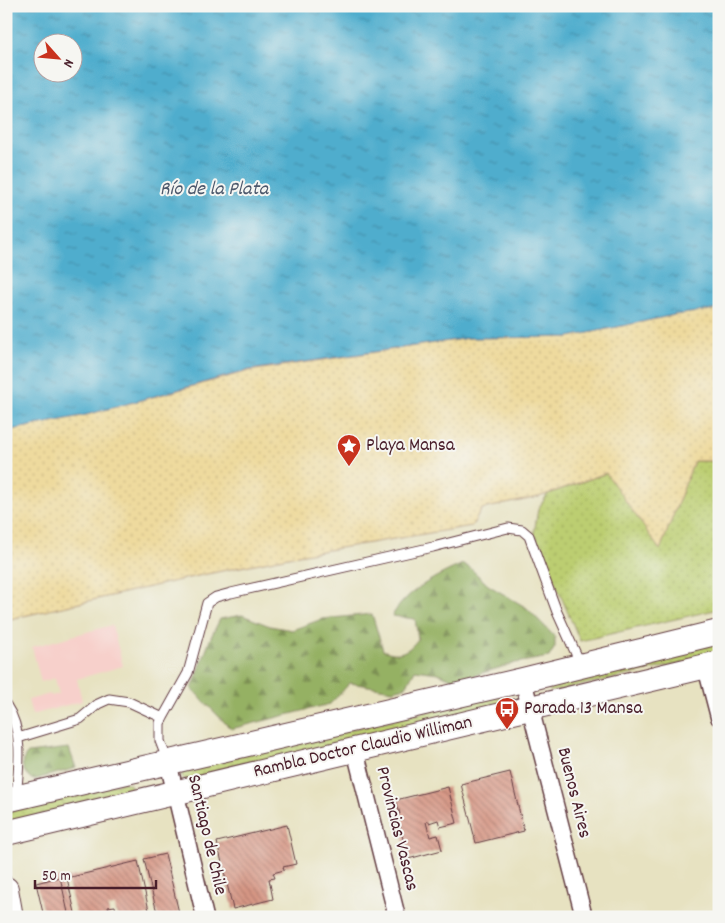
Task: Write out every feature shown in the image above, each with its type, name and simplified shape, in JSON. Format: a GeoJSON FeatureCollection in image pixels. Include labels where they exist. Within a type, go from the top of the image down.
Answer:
{"type":"FeatureCollection","features":[{"type":"Feature","properties":{"kind":"main road","name":"Rambla Doctor Claudio Williman"},"geometry":{"type":"LineString","coordinates":[[11,799],[523,680],[719,632]]}},
{"type":"Feature","properties":{"kind":"main road","name":"Rambla Doctor Claudio Williman"},"geometry":{"type":"LineString","coordinates":[[6,833],[712,665]]}},
{"type":"Feature","properties":{"kind":"main road"},"geometry":{"type":"LineString","coordinates":[[6,889],[11,917]]}},
{"type":"Feature","properties":{"kind":"street"},"geometry":{"type":"LineString","coordinates":[[712,665],[719,717]]}},
{"type":"Feature","properties":{"kind":"street","name":"Buenos Aires"},"geometry":{"type":"LineString","coordinates":[[523,680],[584,917]]}},
{"type":"Feature","properties":{"kind":"street","name":"Provincias Vascas"},"geometry":{"type":"LineString","coordinates":[[355,750],[397,917]]}},
{"type":"Feature","properties":{"kind":"street","name":"Santiago de Chile"},"geometry":{"type":"LineString","coordinates":[[168,762],[205,917]]}},
{"type":"Feature","properties":{"kind":"lane"},"geometry":{"type":"LineString","coordinates":[[168,762],[160,741],[160,723],[188,673],[208,603],[216,597],[508,528],[522,530],[529,536],[557,612],[582,665]]}},
{"type":"Feature","properties":{"kind":"lane"},"geometry":{"type":"LineString","coordinates":[[18,738],[80,720],[98,704],[108,699],[129,702],[163,718]]}},
{"type":"Feature","properties":{"kind":"lane"},"geometry":{"type":"LineString","coordinates":[[6,705],[16,727],[18,738],[18,772],[11,799]]}},
{"type":"Feature","properties":{"kind":"shaded area"},"geometry":{"type":"Polygon","coordinates":[[[112,625],[123,666],[77,679],[82,701],[32,715],[28,700],[50,694],[51,696],[59,694],[55,678],[41,682],[32,647],[112,625]]]}},
{"type":"Feature","properties":{"kind":"green space"},"geometry":{"type":"Polygon","coordinates":[[[694,461],[719,461],[719,609],[580,641],[534,533],[538,509],[548,494],[607,473],[660,549],[694,461]]]}},
{"type":"Feature","properties":{"kind":"green space"},"geometry":{"type":"Polygon","coordinates":[[[463,564],[488,585],[527,608],[555,637],[555,647],[549,657],[515,663],[456,681],[438,673],[415,670],[406,687],[393,690],[350,683],[330,704],[231,729],[192,689],[211,637],[220,619],[242,615],[270,626],[292,630],[322,619],[372,614],[383,650],[394,653],[403,652],[418,639],[415,619],[392,616],[398,607],[423,585],[463,564]]]}},
{"type":"Feature","properties":{"kind":"green space"},"geometry":{"type":"Polygon","coordinates":[[[719,642],[719,655],[551,692],[549,689],[563,679],[719,642]]]}},
{"type":"Feature","properties":{"kind":"green space"},"geometry":{"type":"Polygon","coordinates":[[[490,697],[504,700],[502,704],[187,781],[182,777],[182,772],[185,768],[490,697]]]}},
{"type":"Feature","properties":{"kind":"green space"},"geometry":{"type":"Polygon","coordinates":[[[69,748],[76,768],[33,780],[24,771],[23,760],[28,753],[69,748]]]}},
{"type":"Feature","properties":{"kind":"green space"},"geometry":{"type":"Polygon","coordinates":[[[124,782],[130,784],[132,790],[129,795],[10,822],[6,820],[7,811],[124,782]]]}},
{"type":"Feature","properties":{"kind":"sand","name":"Playa Mansa"},"geometry":{"type":"Polygon","coordinates":[[[719,309],[719,461],[694,461],[660,550],[606,473],[539,497],[482,509],[472,526],[298,555],[6,620],[6,431],[86,415],[249,371],[469,338],[569,337],[674,315],[719,309]]]}},
{"type":"Feature","properties":{"kind":"water","name":"Río de la Plata"},"geometry":{"type":"Polygon","coordinates":[[[6,6],[719,6],[719,309],[674,315],[569,337],[469,338],[249,370],[86,415],[6,431],[6,6]]]}},
{"type":"Feature","properties":{"kind":"building"},"geometry":{"type":"Polygon","coordinates":[[[510,772],[524,831],[476,843],[461,784],[510,772]]]}},
{"type":"Feature","properties":{"kind":"building"},"geometry":{"type":"Polygon","coordinates":[[[448,787],[457,823],[440,827],[438,820],[426,822],[430,837],[438,835],[442,850],[408,859],[397,815],[400,814],[396,800],[448,787]]]}},
{"type":"Feature","properties":{"kind":"building"},"geometry":{"type":"Polygon","coordinates":[[[287,825],[296,864],[283,867],[284,870],[273,873],[275,878],[269,879],[273,899],[233,909],[217,842],[287,825]]]}},
{"type":"Feature","properties":{"kind":"building"},"geometry":{"type":"Polygon","coordinates":[[[165,854],[180,917],[158,917],[144,859],[165,854]]]}},
{"type":"Feature","properties":{"kind":"building"},"geometry":{"type":"Polygon","coordinates":[[[138,861],[150,915],[142,917],[117,917],[115,906],[108,907],[110,917],[76,917],[67,878],[138,861]]]}},
{"type":"Feature","properties":{"kind":"building"},"geometry":{"type":"Polygon","coordinates":[[[60,877],[69,917],[44,917],[36,883],[60,877]]]}},
{"type":"Feature","properties":{"kind":"place","name":"Playa Mansa"},"geometry":{"type":"Point","coordinates":[349,467]}},
{"type":"Feature","properties":{"kind":"place","name":"Parada 13 Mansa"},"geometry":{"type":"Point","coordinates":[507,730]}}]}
